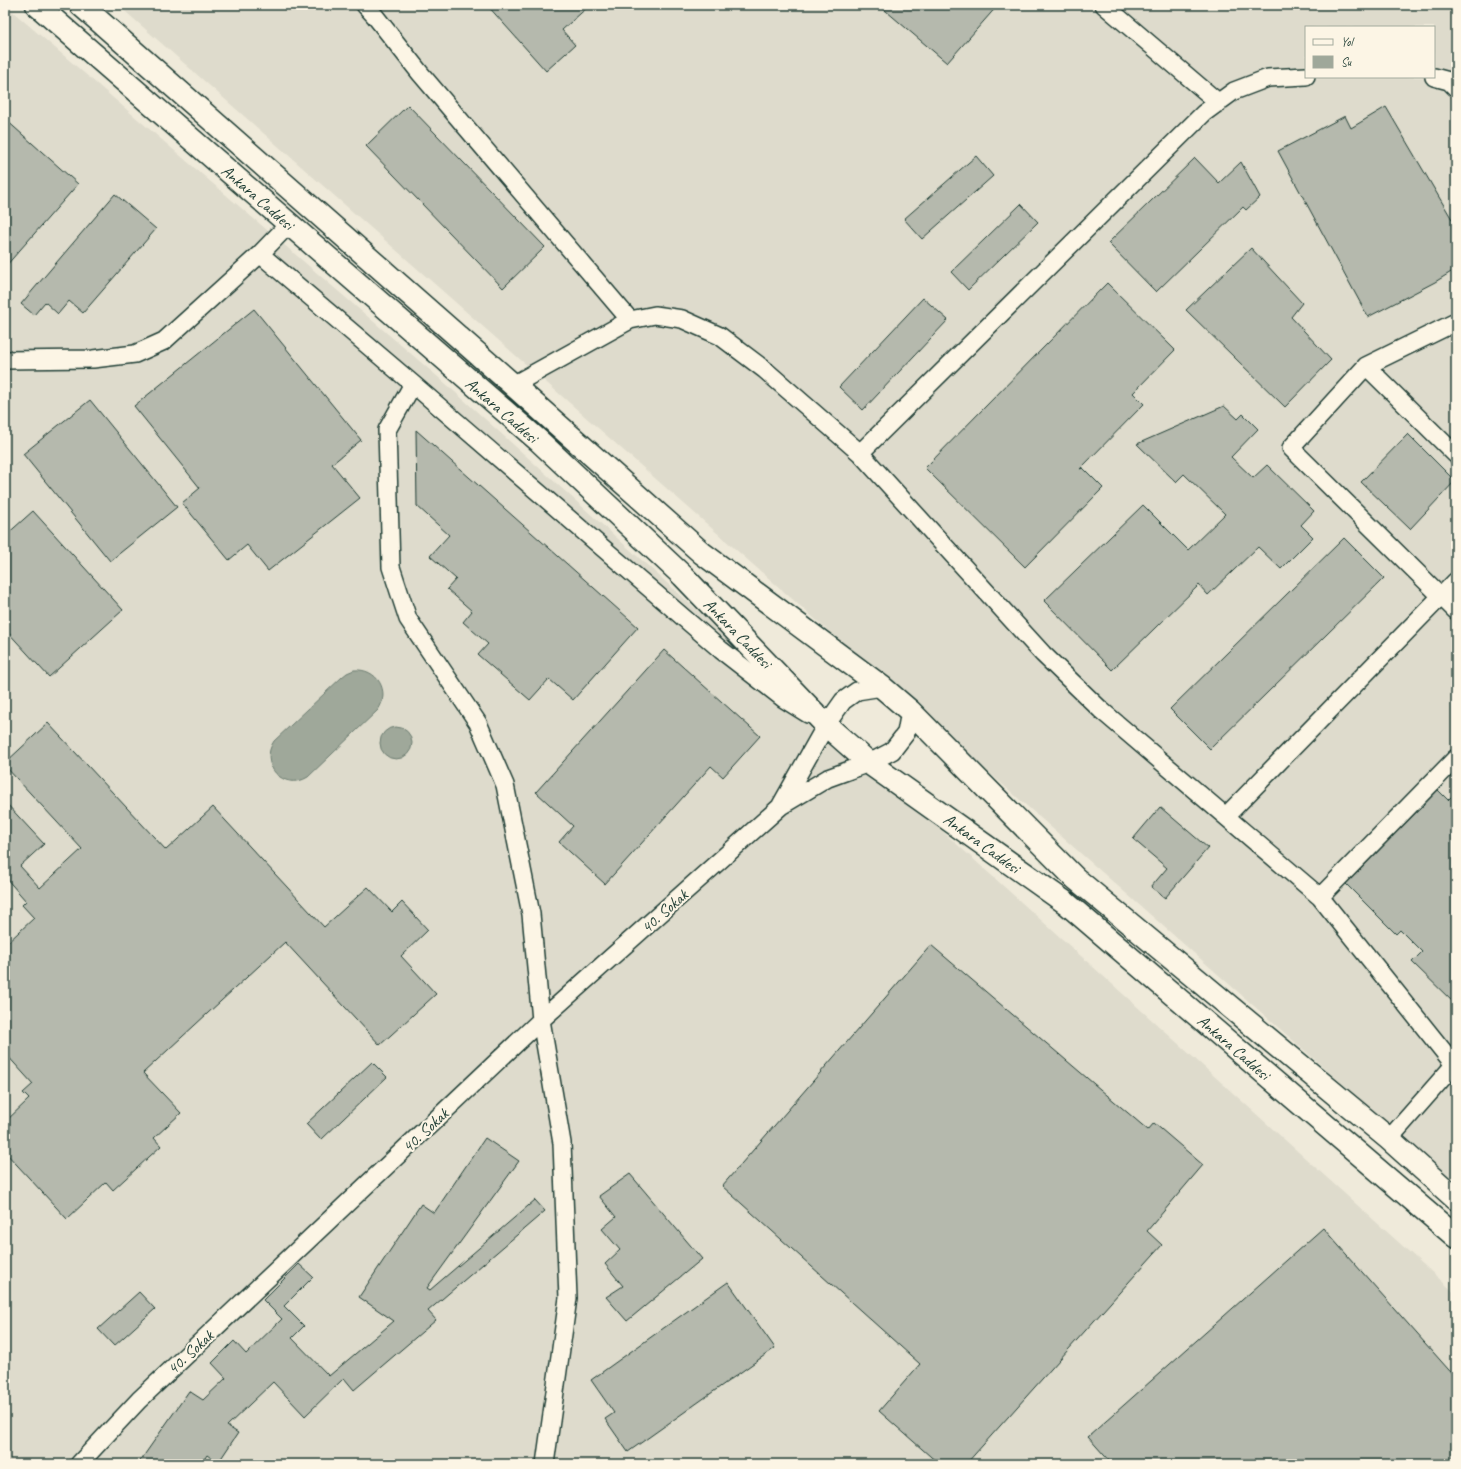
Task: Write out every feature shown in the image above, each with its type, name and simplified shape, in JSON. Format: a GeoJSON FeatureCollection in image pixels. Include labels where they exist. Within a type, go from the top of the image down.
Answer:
{"type":"FeatureCollection","features":[{"type":"Feature","properties":{"kind":"highway","name":"Ankara Caddesi"},"geometry":{"type":"LineString","coordinates":[[37,5],[538,440],[684,576],[826,725],[869,763],[1066,903],[1456,1238]]}},
{"type":"Feature","properties":{"kind":"highway","name":"Ankara Caddesi"},"geometry":{"type":"LineString","coordinates":[[81,5],[702,553],[882,687],[910,711],[1075,878],[1389,1139],[1456,1199]]}},
{"type":"Feature","properties":{"kind":"street"},"geometry":{"type":"LineString","coordinates":[[1104,5],[1219,102]]}},
{"type":"Feature","properties":{"kind":"street"},"geometry":{"type":"LineString","coordinates":[[375,9],[420,73],[630,320]]}},
{"type":"Feature","properties":{"kind":"street"},"geometry":{"type":"LineString","coordinates":[[860,453],[1204,113],[1234,92],[1268,78],[1305,76]]}},
{"type":"Feature","properties":{"kind":"street"},"geometry":{"type":"LineString","coordinates":[[1435,77],[1449,81],[1456,88]]}},
{"type":"Feature","properties":{"kind":"street"},"geometry":{"type":"LineString","coordinates":[[5,360],[93,359],[134,354],[164,342],[260,254],[289,224]]}},
{"type":"Feature","properties":{"kind":"street"},"geometry":{"type":"LineString","coordinates":[[260,254],[721,650],[784,699],[826,725]]}},
{"type":"Feature","properties":{"kind":"street"},"geometry":{"type":"LineString","coordinates":[[513,385],[630,320],[654,315],[682,319],[720,336],[765,370],[860,453],[1043,654],[1100,710],[1320,897],[1455,1066],[1389,1139]]}},
{"type":"Feature","properties":{"kind":"street"},"geometry":{"type":"LineString","coordinates":[[1456,322],[1366,366],[1291,448],[1456,611]]}},
{"type":"Feature","properties":{"kind":"street"},"geometry":{"type":"LineString","coordinates":[[1366,366],[1456,456]]}},
{"type":"Feature","properties":{"kind":"street"},"geometry":{"type":"LineString","coordinates":[[413,384],[388,430],[391,567],[408,619],[478,723],[505,785],[532,914],[541,1020],[562,1144],[568,1298],[545,1464]]}},
{"type":"Feature","properties":{"kind":"street"},"geometry":{"type":"LineString","coordinates":[[1226,816],[1456,581]]}},
{"type":"Feature","properties":{"kind":"street"},"geometry":{"type":"LineString","coordinates":[[781,806],[826,725],[843,701],[857,691],[882,687]]}},
{"type":"Feature","properties":{"kind":"street"},"geometry":{"type":"LineString","coordinates":[[781,806],[828,778],[869,763],[892,751],[906,733],[910,711]]}},
{"type":"Feature","properties":{"kind":"street"},"geometry":{"type":"LineString","coordinates":[[1320,897],[1456,758]]}},
{"type":"Feature","properties":{"kind":"street","name":"40. Sokak"},"geometry":{"type":"LineString","coordinates":[[79,1464],[145,1394],[541,1020],[781,806]]}},
{"type":"Feature","properties":{"kind":"shaded area"},"geometry":{"type":"Polygon","coordinates":[[[5,5],[445,383],[1456,1294],[1456,1464],[5,1464],[5,5]]]}},
{"type":"Feature","properties":{"kind":"shaded area"},"geometry":{"type":"Polygon","coordinates":[[[118,5],[1456,5],[1456,1184],[118,5]]]}},
{"type":"Feature","properties":{"kind":"water"},"geometry":{"type":"Polygon","coordinates":[[[354,670],[362,670],[369,673],[380,682],[383,695],[382,703],[378,710],[308,777],[299,781],[282,779],[271,767],[269,759],[270,750],[274,741],[342,677],[354,670]]]}},
{"type":"Feature","properties":{"kind":"water"},"geometry":{"type":"Polygon","coordinates":[[[393,727],[399,727],[409,734],[412,743],[411,749],[405,756],[399,759],[393,759],[383,752],[380,746],[380,740],[387,730],[393,727]]]}},
{"type":"Feature","properties":{"kind":"building"},"geometry":{"type":"Polygon","coordinates":[[[487,5],[590,5],[562,30],[575,45],[546,71],[487,5]]]}},
{"type":"Feature","properties":{"kind":"building"},"geometry":{"type":"Polygon","coordinates":[[[879,5],[998,5],[947,63],[879,5]]]}},
{"type":"Feature","properties":{"kind":"building"},"geometry":{"type":"Polygon","coordinates":[[[408,105],[545,247],[503,288],[366,146],[408,105]]]}},
{"type":"Feature","properties":{"kind":"building"},"geometry":{"type":"Polygon","coordinates":[[[1386,107],[1456,226],[1456,269],[1435,282],[1368,317],[1278,151],[1345,116],[1351,128],[1386,107]]]}},
{"type":"Feature","properties":{"kind":"building"},"geometry":{"type":"Polygon","coordinates":[[[5,119],[78,184],[5,267],[5,119]]]}},
{"type":"Feature","properties":{"kind":"building"},"geometry":{"type":"Polygon","coordinates":[[[976,156],[993,176],[922,239],[904,219],[976,156]]]}},
{"type":"Feature","properties":{"kind":"building"},"geometry":{"type":"Polygon","coordinates":[[[1195,158],[1219,183],[1241,162],[1260,197],[1246,210],[1243,207],[1156,292],[1108,243],[1195,158]]]}},
{"type":"Feature","properties":{"kind":"building"},"geometry":{"type":"Polygon","coordinates":[[[115,194],[156,229],[83,313],[69,301],[58,314],[45,302],[34,315],[21,304],[115,194]]]}},
{"type":"Feature","properties":{"kind":"building"},"geometry":{"type":"Polygon","coordinates":[[[1021,204],[1038,222],[968,290],[951,272],[1021,204]]]}},
{"type":"Feature","properties":{"kind":"building"},"geometry":{"type":"Polygon","coordinates":[[[1251,248],[1302,303],[1291,317],[1331,360],[1285,407],[1186,310],[1251,248]]]}},
{"type":"Feature","properties":{"kind":"building"},"geometry":{"type":"Polygon","coordinates":[[[1107,283],[1175,350],[1133,393],[1144,404],[1080,469],[1083,468],[1103,488],[1025,567],[925,468],[1107,283]]]}},
{"type":"Feature","properties":{"kind":"building"},"geometry":{"type":"Polygon","coordinates":[[[923,298],[948,320],[863,410],[839,387],[923,298]]]}},
{"type":"Feature","properties":{"kind":"building"},"geometry":{"type":"Polygon","coordinates":[[[254,309],[361,440],[332,464],[360,498],[268,571],[247,545],[229,560],[182,503],[200,488],[134,406],[254,309]]]}},
{"type":"Feature","properties":{"kind":"building"},"geometry":{"type":"Polygon","coordinates":[[[90,400],[177,507],[110,561],[23,454],[90,400]]]}},
{"type":"Feature","properties":{"kind":"building"},"geometry":{"type":"Polygon","coordinates":[[[1224,406],[1238,419],[1243,414],[1258,429],[1231,457],[1253,478],[1267,465],[1314,511],[1301,525],[1313,537],[1281,569],[1258,547],[1208,595],[1199,585],[1112,670],[1044,601],[1143,505],[1188,550],[1225,514],[1184,474],[1176,482],[1137,444],[1224,406]]]}},
{"type":"Feature","properties":{"kind":"building"},"geometry":{"type":"Polygon","coordinates":[[[416,430],[638,627],[573,700],[549,679],[530,700],[478,655],[488,644],[463,622],[472,611],[447,589],[456,579],[430,556],[449,535],[417,506],[416,430]]]}},
{"type":"Feature","properties":{"kind":"building"},"geometry":{"type":"Polygon","coordinates":[[[1408,434],[1455,481],[1410,529],[1361,482],[1408,434]]]}},
{"type":"Feature","properties":{"kind":"building"},"geometry":{"type":"Polygon","coordinates":[[[33,511],[123,610],[49,677],[5,629],[5,536],[33,511]]]}},
{"type":"Feature","properties":{"kind":"building"},"geometry":{"type":"Polygon","coordinates":[[[1344,538],[1384,578],[1210,749],[1170,709],[1344,538]]]}},
{"type":"Feature","properties":{"kind":"building"},"geometry":{"type":"Polygon","coordinates":[[[664,650],[760,736],[723,777],[711,766],[605,884],[559,842],[573,826],[536,792],[664,650]]]}},
{"type":"Feature","properties":{"kind":"building"},"geometry":{"type":"Polygon","coordinates":[[[48,723],[166,850],[213,807],[324,927],[368,887],[392,912],[402,902],[428,930],[401,956],[436,994],[380,1045],[285,942],[143,1073],[181,1113],[154,1138],[161,1146],[113,1190],[106,1182],[67,1219],[5,1152],[5,1122],[29,1099],[23,1093],[33,1084],[5,1053],[5,945],[34,918],[22,905],[26,901],[5,877],[5,802],[44,844],[20,866],[40,888],[82,849],[5,766],[5,763],[48,723]]]}},
{"type":"Feature","properties":{"kind":"building"},"geometry":{"type":"Polygon","coordinates":[[[1438,790],[1448,800],[1456,792],[1456,1005],[1412,962],[1422,952],[1400,930],[1396,934],[1346,884],[1438,790]]]}},
{"type":"Feature","properties":{"kind":"building"},"geometry":{"type":"Polygon","coordinates":[[[1160,807],[1208,848],[1165,898],[1151,887],[1167,868],[1133,839],[1160,807]]]}},
{"type":"Feature","properties":{"kind":"building"},"geometry":{"type":"Polygon","coordinates":[[[931,945],[1148,1130],[1154,1123],[1203,1165],[1147,1231],[1162,1245],[966,1464],[939,1464],[879,1411],[920,1364],[722,1186],[931,945]]]}},
{"type":"Feature","properties":{"kind":"building"},"geometry":{"type":"Polygon","coordinates":[[[372,1062],[387,1077],[321,1140],[306,1124],[372,1062]]]}},
{"type":"Feature","properties":{"kind":"building"},"geometry":{"type":"Polygon","coordinates":[[[485,1138],[519,1161],[427,1288],[430,1290],[535,1200],[545,1211],[428,1311],[436,1320],[354,1390],[344,1378],[305,1416],[273,1382],[227,1426],[238,1433],[218,1463],[207,1455],[201,1464],[138,1464],[189,1391],[203,1400],[226,1378],[212,1363],[234,1341],[246,1354],[282,1319],[263,1300],[299,1264],[313,1277],[284,1306],[304,1326],[292,1338],[329,1376],[394,1321],[359,1297],[421,1204],[434,1213],[485,1138]]]}},
{"type":"Feature","properties":{"kind":"building"},"geometry":{"type":"Polygon","coordinates":[[[630,1174],[702,1259],[627,1321],[606,1297],[623,1286],[605,1264],[620,1250],[602,1229],[616,1217],[599,1196],[630,1174]]]}},
{"type":"Feature","properties":{"kind":"building"},"geometry":{"type":"Polygon","coordinates":[[[1323,1228],[1456,1378],[1456,1460],[1452,1464],[1112,1464],[1088,1437],[1323,1228]]]}},
{"type":"Feature","properties":{"kind":"building"},"geometry":{"type":"Polygon","coordinates":[[[728,1282],[775,1348],[628,1452],[605,1419],[614,1413],[591,1380],[728,1282]]]}},
{"type":"Feature","properties":{"kind":"building"},"geometry":{"type":"Polygon","coordinates":[[[139,1292],[155,1309],[114,1346],[98,1329],[139,1292]]]}}]}
